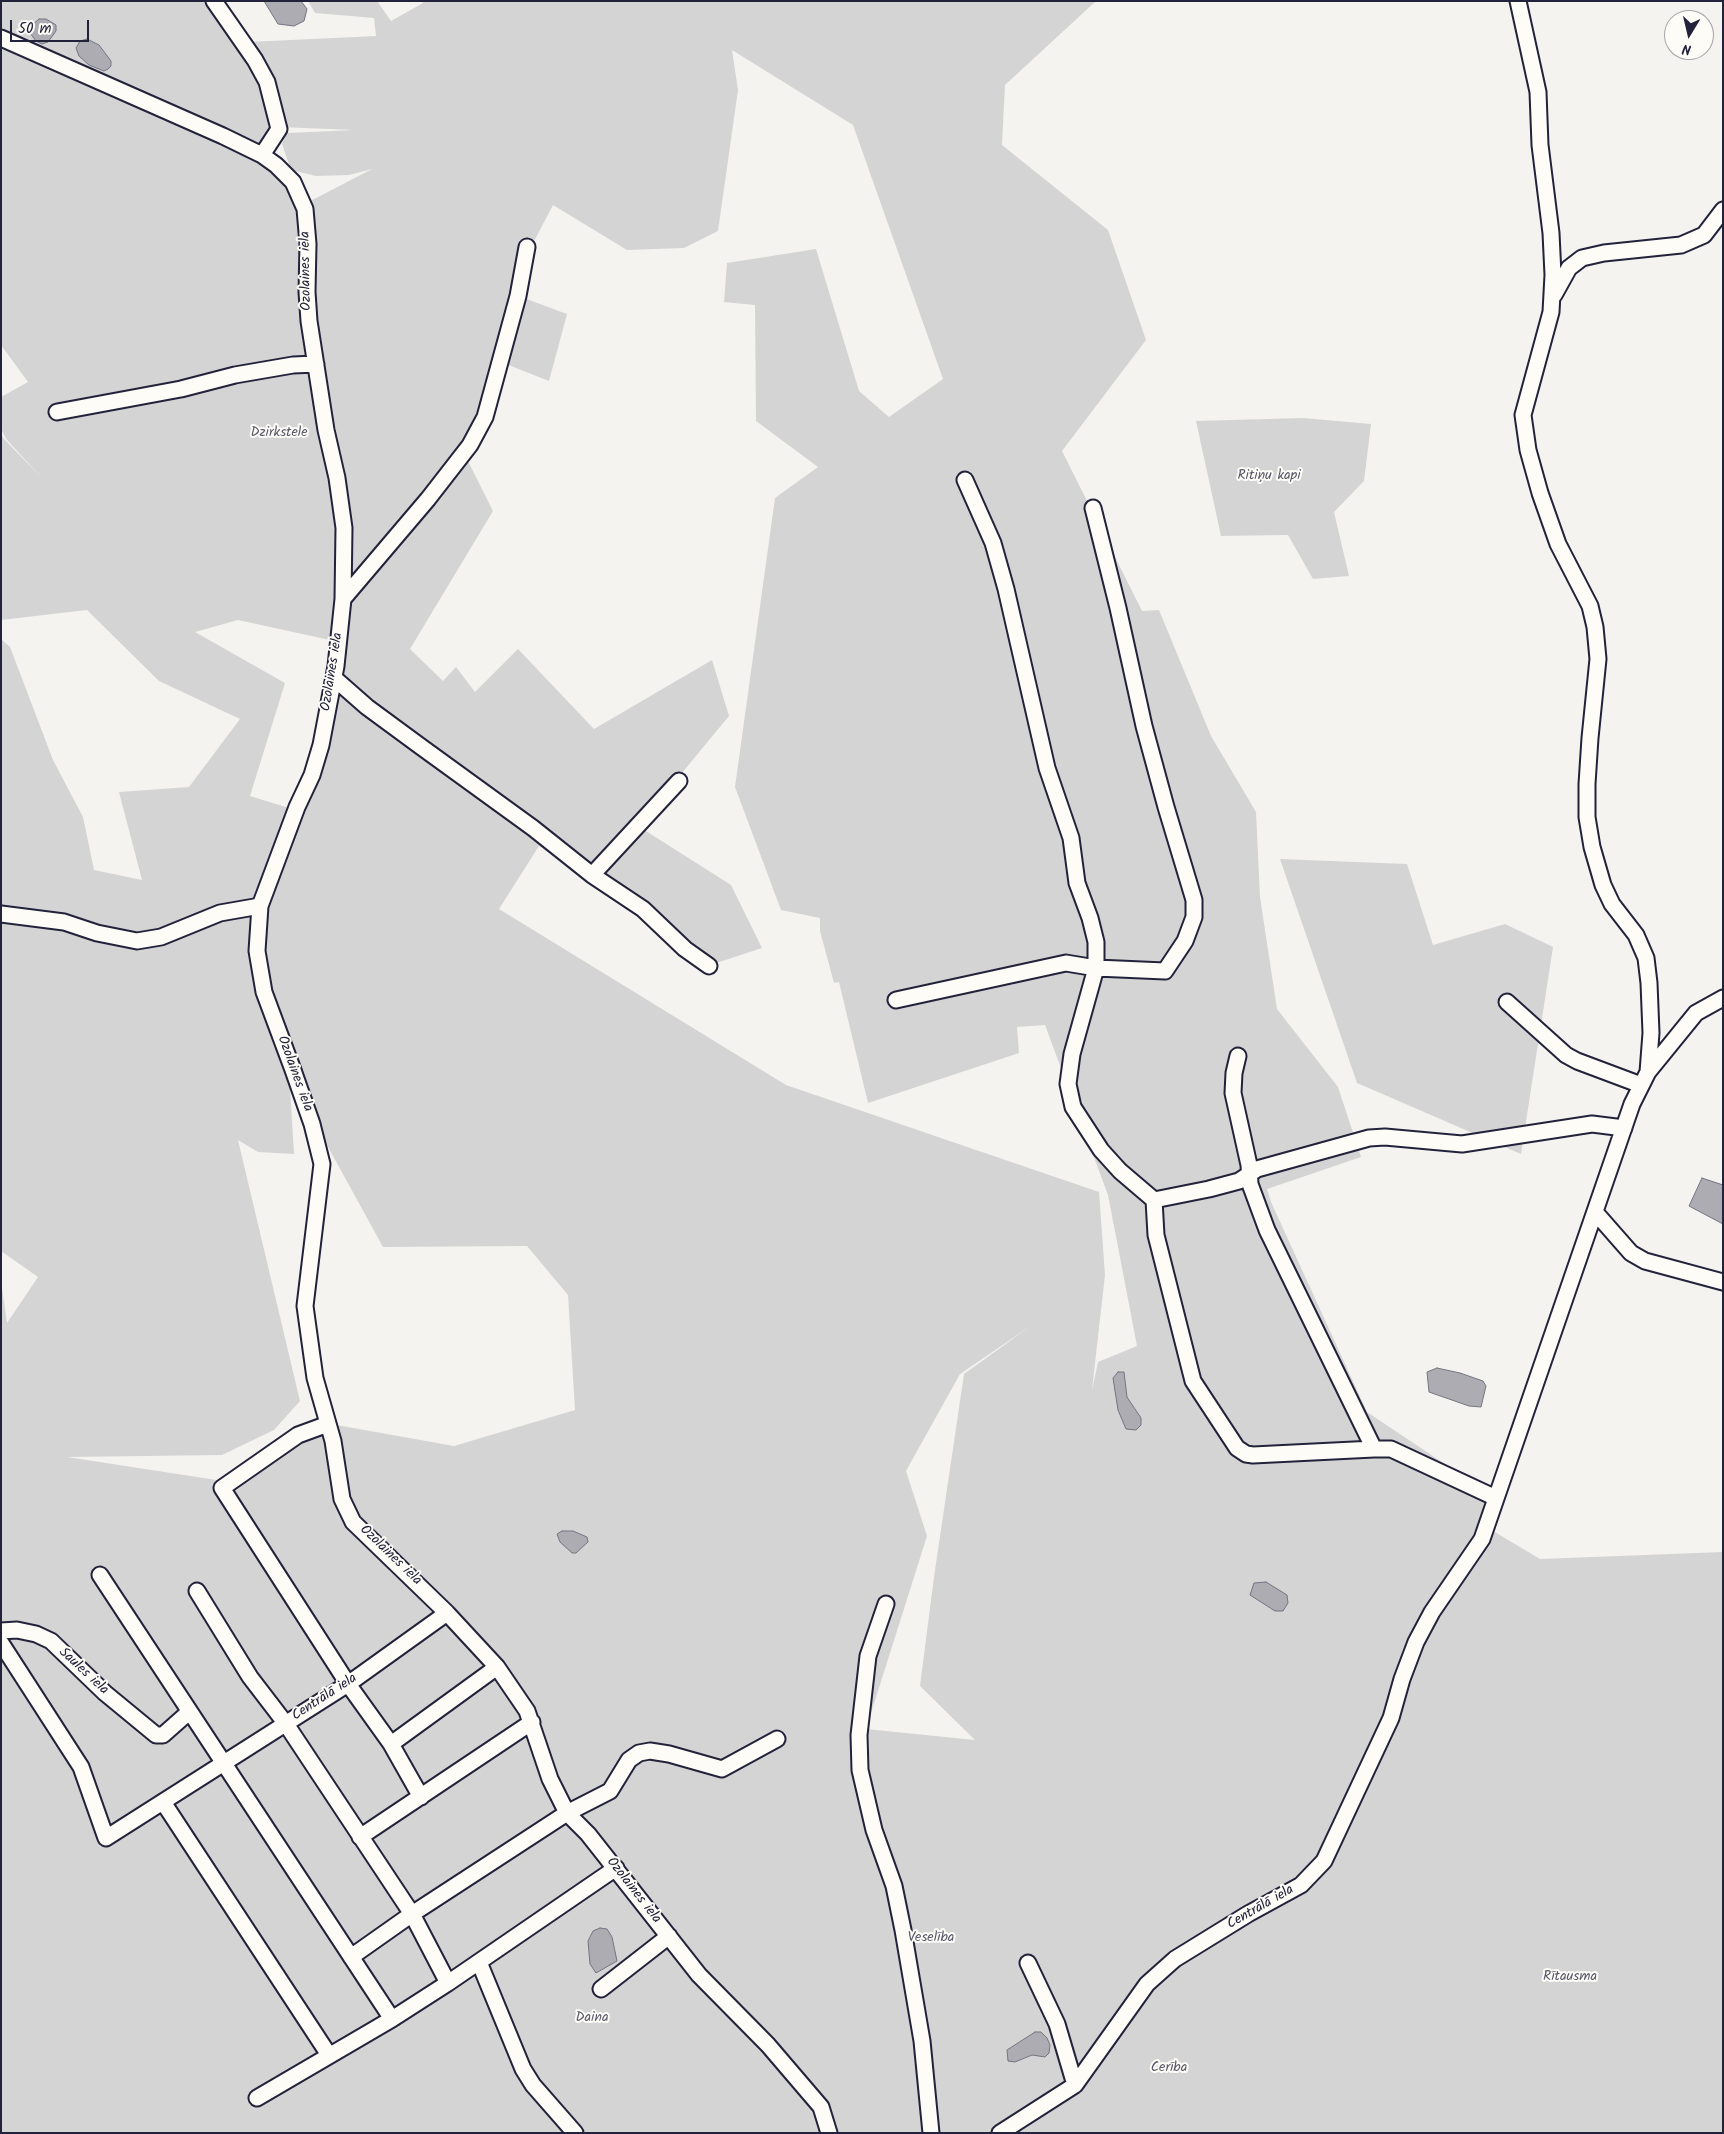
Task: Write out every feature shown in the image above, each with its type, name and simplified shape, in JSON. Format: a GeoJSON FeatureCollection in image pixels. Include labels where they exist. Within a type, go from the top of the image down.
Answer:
{"type":"FeatureCollection","features":[{"type":"Feature","properties":{"kind":"street"},"geometry":{"type":"LineString","coordinates":[[214,1],[255,60],[267,82],[279,129],[262,156]]}},
{"type":"Feature","properties":{"kind":"street"},"geometry":{"type":"LineString","coordinates":[[1518,1],[1538,92],[1540,146],[1551,233],[1553,274],[1551,312],[1524,415],[1528,450],[1558,544],[1590,606],[1598,659],[1589,748],[1587,817],[1592,847],[1603,885],[1612,904],[1636,935],[1646,958],[1651,1033],[1645,1078]]}},
{"type":"Feature","properties":{"kind":"street","name":"Ozolaines iela"},"geometry":{"type":"LineString","coordinates":[[1,38],[223,136],[262,156],[276,165],[293,182],[305,209],[308,244],[309,321],[344,528],[343,599],[334,678],[321,745],[312,775],[297,807],[260,906],[256,935],[264,992],[294,1070],[312,1124],[322,1164],[305,1306],[315,1378],[333,1440],[342,1499],[353,1522],[447,1613],[497,1667],[527,1711],[550,1779],[567,1813],[588,1834],[616,1868],[699,1975],[768,2045],[821,2107],[832,2131]]}},
{"type":"Feature","properties":{"kind":"street"},"geometry":{"type":"LineString","coordinates":[[1552,298],[1569,268],[1582,258],[1604,253],[1681,245],[1704,235],[1723,210]]}},
{"type":"Feature","properties":{"kind":"street"},"geometry":{"type":"LineString","coordinates":[[343,599],[428,499],[470,445],[485,417],[518,296],[526,247]]}},
{"type":"Feature","properties":{"kind":"street"},"geometry":{"type":"LineString","coordinates":[[58,412],[181,389],[235,375],[293,365],[316,364]]}},
{"type":"Feature","properties":{"kind":"street"},"geometry":{"type":"LineString","coordinates":[[965,480],[993,543],[1006,589],[1047,768],[1071,838],[1077,883],[1090,918],[1096,942],[1096,968],[1072,1054],[1068,1084],[1073,1107],[1101,1150],[1120,1171],[1154,1200],[1156,1235],[1194,1381],[1237,1448],[1246,1454],[1374,1448],[1390,1449],[1496,1498]]}},
{"type":"Feature","properties":{"kind":"street"},"geometry":{"type":"LineString","coordinates":[[896,1000],[1066,963],[1096,968],[1166,971],[1186,941],[1194,917],[1194,900],[1144,726],[1118,608],[1093,508]]}},
{"type":"Feature","properties":{"kind":"street"},"geometry":{"type":"LineString","coordinates":[[334,678],[367,707],[533,828],[592,875],[643,909],[685,950],[709,966]]}},
{"type":"Feature","properties":{"kind":"street"},"geometry":{"type":"LineString","coordinates":[[592,875],[679,781]]}},
{"type":"Feature","properties":{"kind":"street"},"geometry":{"type":"LineString","coordinates":[[1,914],[64,922],[97,933],[136,941],[161,937],[220,913],[260,906]]}},
{"type":"Feature","properties":{"kind":"street"},"geometry":{"type":"LineString","coordinates":[[1645,1078],[1696,1013],[1723,998]]}},
{"type":"Feature","properties":{"kind":"street"},"geometry":{"type":"LineString","coordinates":[[1508,1002],[1566,1055],[1578,1061],[1645,1078]]}},
{"type":"Feature","properties":{"kind":"street"},"geometry":{"type":"LineString","coordinates":[[1651,1033],[1673,1041]]}},
{"type":"Feature","properties":{"kind":"street"},"geometry":{"type":"LineString","coordinates":[[1238,1056],[1234,1073],[1233,1093],[1250,1184],[1267,1230],[1374,1448]]}},
{"type":"Feature","properties":{"kind":"street","name":"Centrālā iela"},"geometry":{"type":"LineString","coordinates":[[1000,2133],[1075,2085],[1147,1984],[1175,1959],[1248,1914],[1302,1885],[1324,1861],[1391,1718],[1402,1679],[1416,1642],[1432,1612],[1482,1539],[1632,1104],[1645,1078]]}},
{"type":"Feature","properties":{"kind":"street"},"geometry":{"type":"LineString","coordinates":[[1154,1200],[1239,1181],[1257,1169],[1369,1138],[1385,1137],[1462,1144],[1592,1124],[1624,1128]]}},
{"type":"Feature","properties":{"kind":"street"},"geometry":{"type":"LineString","coordinates":[[1595,1212],[1631,1253],[1645,1261],[1723,1282]]}},
{"type":"Feature","properties":{"kind":"street"},"geometry":{"type":"LineString","coordinates":[[328,1424],[298,1435],[222,1488],[348,1684],[391,1744],[421,1797]]}},
{"type":"Feature","properties":{"kind":"street"},"geometry":{"type":"LineString","coordinates":[[100,1575],[392,2019]]}},
{"type":"Feature","properties":{"kind":"street"},"geometry":{"type":"LineString","coordinates":[[197,1591],[250,1677],[286,1724],[412,1914],[448,1983]]}},
{"type":"Feature","properties":{"kind":"street"},"geometry":{"type":"LineString","coordinates":[[886,1604],[868,1656],[859,1735],[860,1770],[874,1830],[896,1895],[922,2042],[931,2133]]}},
{"type":"Feature","properties":{"kind":"street","name":"Centrālā iela"},"geometry":{"type":"LineString","coordinates":[[1,1643],[81,1767],[106,1838],[223,1761],[286,1724],[348,1684],[447,1613]]}},
{"type":"Feature","properties":{"kind":"street","name":"Saules iela"},"geometry":{"type":"LineString","coordinates":[[1,1631],[17,1630],[36,1634],[51,1641],[106,1693],[156,1735],[163,1734],[189,1712]]}},
{"type":"Feature","properties":{"kind":"street"},"geometry":{"type":"LineString","coordinates":[[391,1744],[497,1667]]}},
{"type":"Feature","properties":{"kind":"street"},"geometry":{"type":"LineString","coordinates":[[360,1837],[532,1722]]}},
{"type":"Feature","properties":{"kind":"street"},"geometry":{"type":"LineString","coordinates":[[351,1957],[412,1914],[567,1813],[610,1790],[629,1760],[639,1753],[650,1751],[669,1754],[722,1769],[777,1739]]}},
{"type":"Feature","properties":{"kind":"street"},"geometry":{"type":"LineString","coordinates":[[163,1802],[329,2055]]}},
{"type":"Feature","properties":{"kind":"street"},"geometry":{"type":"LineString","coordinates":[[257,2098],[392,2019],[616,1868]]}},
{"type":"Feature","properties":{"kind":"street"},"geometry":{"type":"LineString","coordinates":[[601,1989],[669,1936]]}},
{"type":"Feature","properties":{"kind":"street"},"geometry":{"type":"LineString","coordinates":[[479,1962],[523,2069],[533,2085],[574,2133]]}},
{"type":"Feature","properties":{"kind":"street"},"geometry":{"type":"LineString","coordinates":[[1028,1963],[1056,2024],[1075,2085]]}},
{"type":"Feature","properties":{"kind":"green space"},"geometry":{"type":"Polygon","coordinates":[[[1,1],[213,1],[248,42],[376,36],[374,18],[315,13],[308,1],[377,1],[391,21],[423,3],[422,1],[1096,1],[1005,85],[1002,145],[1108,230],[1146,340],[1062,451],[1142,611],[1159,610],[1211,736],[1256,812],[1260,897],[1277,1009],[1338,1087],[1361,1157],[1267,1189],[1271,1202],[1367,1412],[1457,1472],[1487,1485],[1485,1491],[1496,1498],[1483,1525],[1540,1559],[1723,1552],[1723,2133],[1,2133],[1,1281],[7,1323],[38,1277],[1,1251],[1,639],[10,647],[53,760],[83,817],[94,870],[142,880],[119,792],[189,787],[240,719],[159,681],[87,610],[1,620],[1,434],[42,478],[7,440],[1,429],[1,397],[28,382],[1,345],[1,1]],[[732,50],[738,90],[718,231],[684,248],[627,250],[553,205],[531,247],[521,297],[567,314],[549,381],[506,364],[468,461],[493,511],[410,649],[443,681],[456,667],[475,692],[518,649],[594,729],[712,660],[729,716],[638,826],[731,885],[762,948],[698,969],[641,913],[539,846],[499,909],[786,1085],[1099,1192],[1105,1275],[1092,1390],[1098,1362],[1137,1346],[1108,1195],[1045,1025],[1017,1027],[1019,1053],[868,1103],[839,982],[834,983],[820,931],[820,918],[781,910],[735,787],[775,498],[818,467],[756,421],[755,305],[724,302],[727,263],[816,249],[859,391],[889,417],[943,379],[853,125],[732,50]],[[278,127],[257,159],[290,190],[299,207],[372,169],[349,175],[316,176],[291,170],[282,144],[287,133],[355,130],[278,127]],[[238,620],[195,632],[285,683],[250,796],[299,811],[314,779],[322,783],[312,776],[339,642],[238,620]],[[294,1085],[290,1087],[294,1154],[258,1152],[238,1140],[300,1401],[274,1430],[222,1455],[67,1457],[223,1481],[285,1435],[314,1421],[454,1446],[575,1410],[568,1295],[527,1246],[383,1247],[294,1085]],[[1032,1325],[960,1374],[906,1471],[927,1536],[866,1729],[975,1740],[920,1686],[934,1577],[964,1374],[1032,1325]]]}},
{"type":"Feature","properties":{"kind":"green space","name":"Ritiņu kapi"},"geometry":{"type":"Polygon","coordinates":[[[1303,418],[1371,424],[1364,481],[1334,512],[1349,576],[1313,579],[1288,535],[1221,536],[1196,421],[1303,418]]]}},
{"type":"Feature","properties":{"kind":"green space"},"geometry":{"type":"Polygon","coordinates":[[[1280,859],[1407,864],[1433,945],[1505,924],[1553,947],[1521,1154],[1357,1083],[1280,859]]]}},
{"type":"Feature","properties":{"kind":"shaded area"},"geometry":{"type":"Polygon","coordinates":[[[264,1],[301,1],[307,9],[304,21],[294,26],[278,24],[264,1]]]}},
{"type":"Feature","properties":{"kind":"shaded area"},"geometry":{"type":"Polygon","coordinates":[[[39,19],[46,19],[56,25],[56,31],[48,42],[42,44],[36,41],[30,33],[31,26],[39,19]]]}},
{"type":"Feature","properties":{"kind":"shaded area"},"geometry":{"type":"Polygon","coordinates":[[[87,39],[99,45],[111,61],[111,66],[108,69],[104,71],[89,65],[79,56],[76,48],[80,41],[87,39]]]}},
{"type":"Feature","properties":{"kind":"shaded area"},"geometry":{"type":"Polygon","coordinates":[[[1702,1178],[1723,1185],[1723,1224],[1689,1206],[1702,1178]]]}},
{"type":"Feature","properties":{"kind":"shaded area"},"geometry":{"type":"Polygon","coordinates":[[[1437,1368],[1483,1381],[1486,1386],[1481,1407],[1469,1406],[1429,1392],[1427,1372],[1437,1368]]]}},
{"type":"Feature","properties":{"kind":"shaded area"},"geometry":{"type":"Polygon","coordinates":[[[1118,1372],[1124,1372],[1127,1397],[1141,1418],[1141,1425],[1136,1430],[1126,1429],[1118,1410],[1113,1378],[1118,1372]]]}},
{"type":"Feature","properties":{"kind":"shaded area"},"geometry":{"type":"Polygon","coordinates":[[[562,1531],[573,1531],[587,1537],[588,1542],[576,1553],[572,1553],[560,1542],[557,1534],[562,1531]]]}},
{"type":"Feature","properties":{"kind":"shaded area"},"geometry":{"type":"Polygon","coordinates":[[[1266,1582],[1287,1595],[1288,1603],[1283,1611],[1275,1611],[1250,1595],[1254,1583],[1266,1582]]]}},
{"type":"Feature","properties":{"kind":"shaded area"},"geometry":{"type":"Polygon","coordinates":[[[600,1928],[607,1929],[612,1937],[617,1961],[596,1973],[590,1964],[588,1941],[593,1931],[600,1928]]]}},
{"type":"Feature","properties":{"kind":"shaded area"},"geometry":{"type":"Polygon","coordinates":[[[1035,2032],[1041,2032],[1047,2038],[1050,2045],[1049,2053],[1045,2057],[1032,2055],[1015,2062],[1008,2061],[1007,2050],[1035,2032]]]}},
{"type":"Feature","properties":{"kind":"park label","name":"Dzirkstele"},"geometry":{"type":"Point","coordinates":[279,434]}},
{"type":"Feature","properties":{"kind":"park label","name":"Veselība"},"geometry":{"type":"Point","coordinates":[931,1939]}},
{"type":"Feature","properties":{"kind":"park label","name":"Rītausma"},"geometry":{"type":"Point","coordinates":[1570,1978]}},
{"type":"Feature","properties":{"kind":"park label","name":"Daina"},"geometry":{"type":"Point","coordinates":[592,2019]}},
{"type":"Feature","properties":{"kind":"park label","name":"Cerība"},"geometry":{"type":"Point","coordinates":[1169,2069]}}]}
